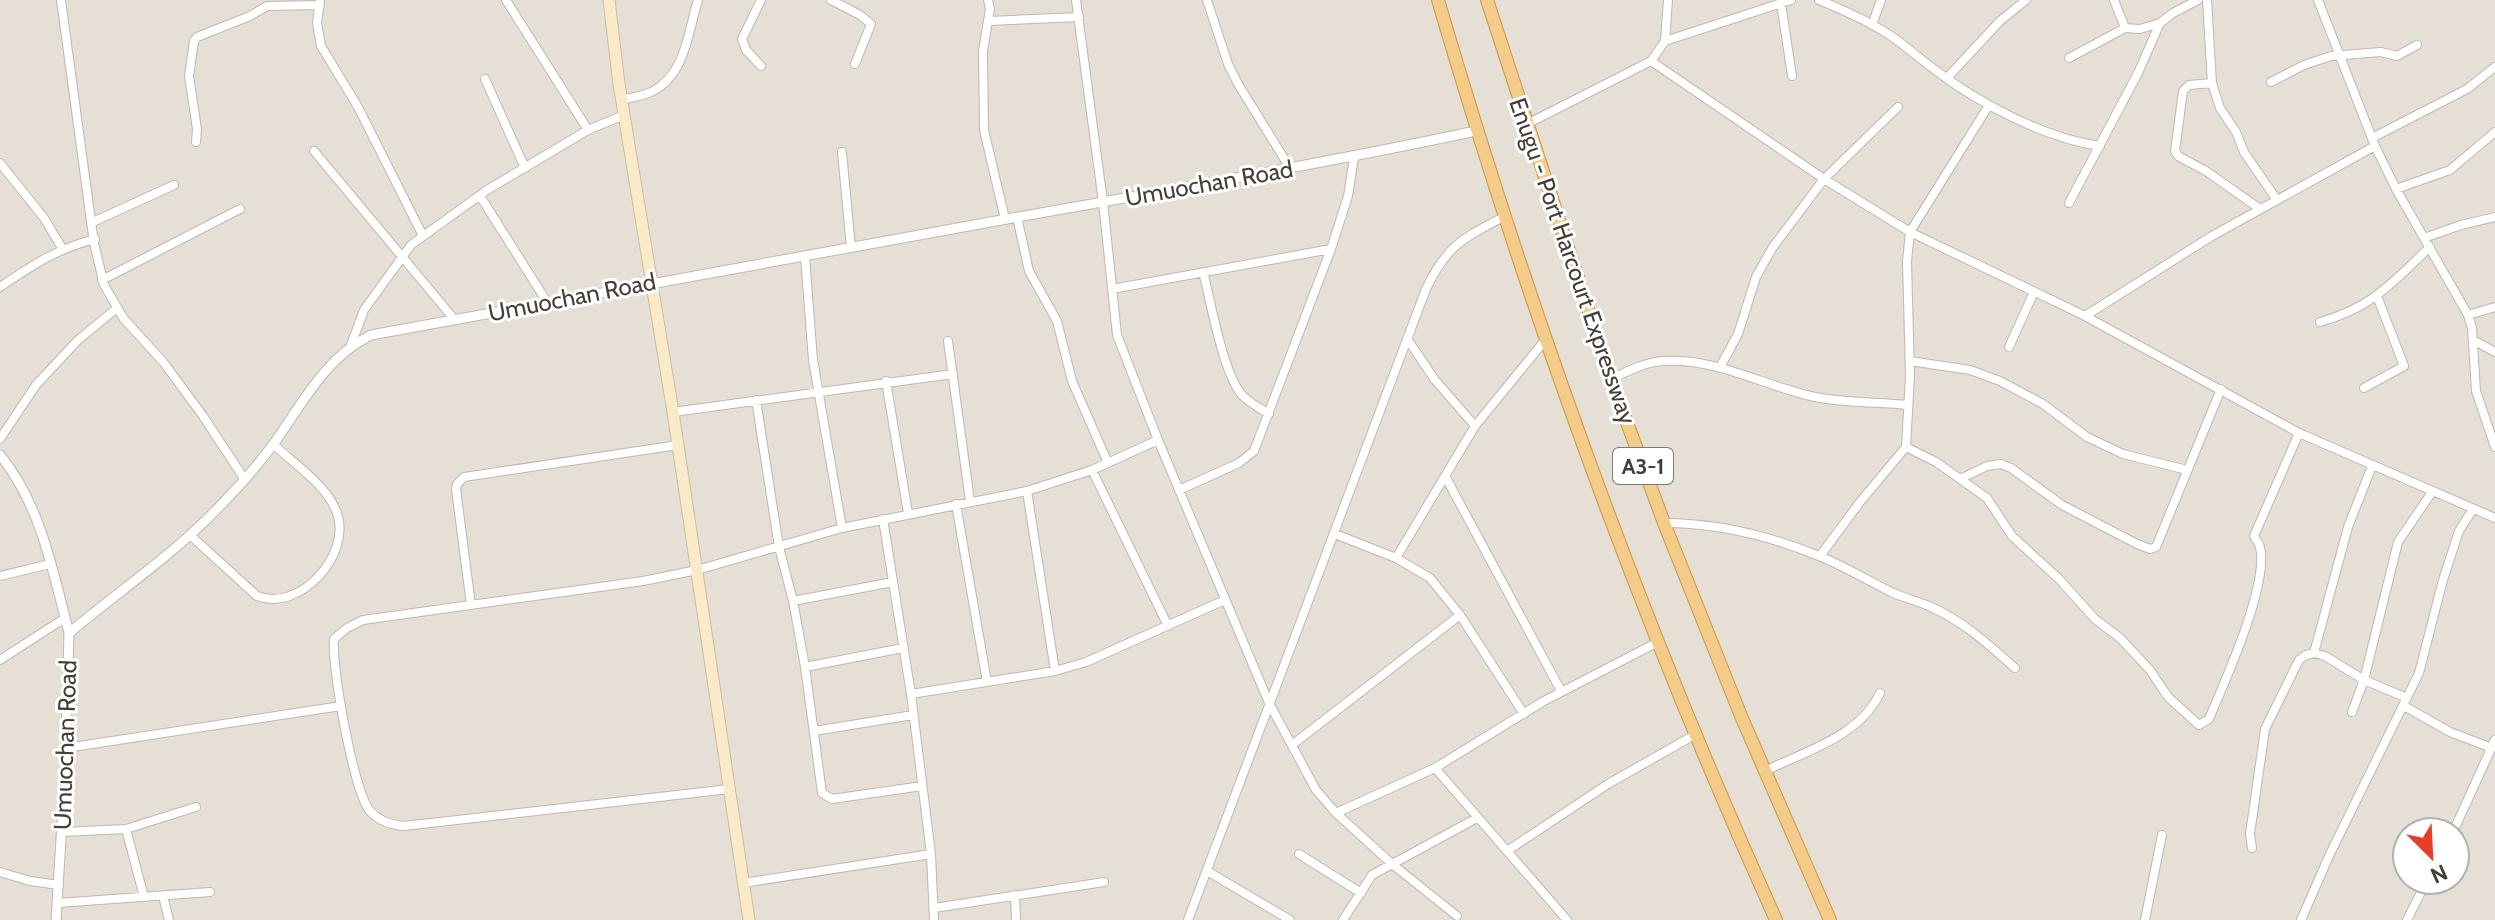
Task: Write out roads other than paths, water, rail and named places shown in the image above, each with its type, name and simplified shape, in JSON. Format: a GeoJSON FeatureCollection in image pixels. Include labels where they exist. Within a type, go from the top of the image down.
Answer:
{"type":"FeatureCollection","features":[{"type":"Feature","properties":{"kind":"highway","name":"Enugu - Port Harcourt Expressway"},"geometry":{"type":"LineString","coordinates":[[1438,0],[1476,131],[1591,469],[1658,642],[1776,920]]}},
{"type":"Feature","properties":{"kind":"highway","name":"Enugu - Port Harcourt Expressway"},"geometry":{"type":"LineString","coordinates":[[1487,0],[1611,379],[1664,523],[1765,771],[1830,920]]}},
{"type":"Feature","properties":{"kind":"main road"},"geometry":{"type":"LineString","coordinates":[[609,0],[624,115],[673,412],[749,920]]}},
{"type":"Feature","properties":{"kind":"street"},"geometry":{"type":"LineString","coordinates":[[61,0],[102,280],[117,308],[164,363],[245,480]]}},
{"type":"Feature","properties":{"kind":"street"},"geometry":{"type":"LineString","coordinates":[[506,0],[588,130]]}},
{"type":"Feature","properties":{"kind":"street"},"geometry":{"type":"LineString","coordinates":[[622,100],[652,92],[674,73],[698,0]]}},
{"type":"Feature","properties":{"kind":"street"},"geometry":{"type":"LineString","coordinates":[[761,0],[742,39],[746,50],[761,66]]}},
{"type":"Feature","properties":{"kind":"street"},"geometry":{"type":"LineString","coordinates":[[831,0],[871,24],[855,64]]}},
{"type":"Feature","properties":{"kind":"street"},"geometry":{"type":"LineString","coordinates":[[988,0],[983,51],[984,130],[1005,219]]}},
{"type":"Feature","properties":{"kind":"street"},"geometry":{"type":"LineString","coordinates":[[1076,0],[1117,335],[1158,440],[1269,703],[1316,790],[1336,813],[1392,864],[1457,916]]}},
{"type":"Feature","properties":{"kind":"street"},"geometry":{"type":"LineString","coordinates":[[1207,0],[1228,64],[1290,168]]}},
{"type":"Feature","properties":{"kind":"street"},"geometry":{"type":"LineString","coordinates":[[1527,124],[1651,61],[1665,41],[1668,0]]}},
{"type":"Feature","properties":{"kind":"street"},"geometry":{"type":"LineString","coordinates":[[1819,0],[1911,48],[1947,78],[1989,105],[2056,135],[2100,146]]}},
{"type":"Feature","properties":{"kind":"street"},"geometry":{"type":"LineString","coordinates":[[1872,25],[1881,0]]}},
{"type":"Feature","properties":{"kind":"street"},"geometry":{"type":"LineString","coordinates":[[1947,78],[2000,21],[2026,0]]}},
{"type":"Feature","properties":{"kind":"street"},"geometry":{"type":"LineString","coordinates":[[2114,0],[2125,28]]}},
{"type":"Feature","properties":{"kind":"street"},"geometry":{"type":"LineString","coordinates":[[2069,58],[2125,28],[2140,29],[2160,23],[2198,0]]}},
{"type":"Feature","properties":{"kind":"street"},"geometry":{"type":"LineString","coordinates":[[2207,0],[2212,83],[2220,108],[2250,162],[2277,200]]}},
{"type":"Feature","properties":{"kind":"street"},"geometry":{"type":"LineString","coordinates":[[2318,0],[2373,142],[2396,189],[2468,315],[2476,391],[2495,447]]}},
{"type":"Feature","properties":{"kind":"street"},"geometry":{"type":"LineString","coordinates":[[196,142],[189,76],[192,48],[197,37],[267,6],[320,2],[317,23],[321,46],[358,107],[423,236]]}},
{"type":"Feature","properties":{"kind":"street"},"geometry":{"type":"LineString","coordinates":[[1665,41],[1786,2],[1792,76]]}},
{"type":"Feature","properties":{"kind":"street"},"geometry":{"type":"LineString","coordinates":[[988,21],[1079,17]]}},
{"type":"Feature","properties":{"kind":"street"},"geometry":{"type":"LineString","coordinates":[[2069,203],[2160,23]]}},
{"type":"Feature","properties":{"kind":"street"},"geometry":{"type":"LineString","coordinates":[[2140,29],[2151,45]]}},
{"type":"Feature","properties":{"kind":"street"},"geometry":{"type":"LineString","coordinates":[[2271,82],[2322,58],[2381,52],[2397,56],[2417,45]]}},
{"type":"Feature","properties":{"kind":"street"},"geometry":{"type":"LineString","coordinates":[[1651,61],[1824,179],[1910,232],[2085,316],[2299,433],[2495,518]]}},
{"type":"Feature","properties":{"kind":"street"},"geometry":{"type":"LineString","coordinates":[[2085,316],[2260,209],[2467,89],[2495,67]]}},
{"type":"Feature","properties":{"kind":"street"},"geometry":{"type":"LineString","coordinates":[[485,79],[525,168]]}},
{"type":"Feature","properties":{"kind":"street"},"geometry":{"type":"LineString","coordinates":[[2212,83],[2189,85],[2183,91],[2175,151],[2178,156],[2206,171],[2260,209]]}},
{"type":"Feature","properties":{"kind":"street"},"geometry":{"type":"LineString","coordinates":[[1820,556],[1906,447],[1910,361],[1907,261],[1910,232],[1989,105]]}},
{"type":"Feature","properties":{"kind":"street"},"geometry":{"type":"LineString","coordinates":[[1720,367],[1738,334],[1762,267],[1773,247],[1824,179],[1898,107]]}},
{"type":"Feature","properties":{"kind":"street"},"geometry":{"type":"LineString","coordinates":[[351,345],[364,310],[402,256],[423,236],[480,196],[588,130],[624,115]]}},
{"type":"Feature","properties":{"kind":"street","name":"Umuochan Road"},"geometry":{"type":"LineString","coordinates":[[56,920],[69,633],[190,535],[245,480],[333,360],[351,345],[371,335],[454,319],[1354,157],[1476,131]]}},
{"type":"Feature","properties":{"kind":"street"},"geometry":{"type":"LineString","coordinates":[[2396,189],[2450,170],[2495,132]]}},
{"type":"Feature","properties":{"kind":"street"},"geometry":{"type":"LineString","coordinates":[[314,151],[454,319]]}},
{"type":"Feature","properties":{"kind":"street"},"geometry":{"type":"LineString","coordinates":[[842,152],[851,248]]}},
{"type":"Feature","properties":{"kind":"street"},"geometry":{"type":"LineString","coordinates":[[1179,490],[1248,458],[1254,451],[1331,249],[1348,196],[1354,157]]}},
{"type":"Feature","properties":{"kind":"street"},"geometry":{"type":"LineString","coordinates":[[0,163],[44,218],[62,248]]}},
{"type":"Feature","properties":{"kind":"street"},"geometry":{"type":"LineString","coordinates":[[93,222],[174,185]]}},
{"type":"Feature","properties":{"kind":"street"},"geometry":{"type":"LineString","coordinates":[[480,196],[547,302]]}},
{"type":"Feature","properties":{"kind":"street"},"geometry":{"type":"LineString","coordinates":[[102,280],[240,209]]}},
{"type":"Feature","properties":{"kind":"street"},"geometry":{"type":"LineString","coordinates":[[1188,920],[1426,289],[1444,257],[1461,239],[1505,216]]}},
{"type":"Feature","properties":{"kind":"street"},"geometry":{"type":"LineString","coordinates":[[1017,217],[1029,271],[1057,321],[1072,381],[1108,463]]}},
{"type":"Feature","properties":{"kind":"street"},"geometry":{"type":"LineString","coordinates":[[2424,238],[2495,217]]}},
{"type":"Feature","properties":{"kind":"street"},"geometry":{"type":"LineString","coordinates":[[0,287],[45,256],[95,239]]}},
{"type":"Feature","properties":{"kind":"street"},"geometry":{"type":"LineString","coordinates":[[2320,322],[2353,312],[2377,296],[2430,247]]}},
{"type":"Feature","properties":{"kind":"street"},"geometry":{"type":"LineString","coordinates":[[1112,289],[1331,249]]}},
{"type":"Feature","properties":{"kind":"street"},"geometry":{"type":"LineString","coordinates":[[805,257],[817,391],[842,528]]}},
{"type":"Feature","properties":{"kind":"street"},"geometry":{"type":"LineString","coordinates":[[1203,272],[1227,365],[1235,383],[1243,396],[1269,414]]}},
{"type":"Feature","properties":{"kind":"street"},"geometry":{"type":"LineString","coordinates":[[2009,347],[2034,292]]}},
{"type":"Feature","properties":{"kind":"street"},"geometry":{"type":"LineString","coordinates":[[2364,388],[2404,365],[2377,296]]}},
{"type":"Feature","properties":{"kind":"street"},"geometry":{"type":"LineString","coordinates":[[2468,315],[2495,307]]}},
{"type":"Feature","properties":{"kind":"street"},"geometry":{"type":"LineString","coordinates":[[0,439],[36,385],[78,340],[117,308]]}},
{"type":"Feature","properties":{"kind":"street"},"geometry":{"type":"LineString","coordinates":[[1396,558],[1475,426],[1546,339]]}},
{"type":"Feature","properties":{"kind":"street"},"geometry":{"type":"LineString","coordinates":[[1408,340],[1435,380],[1475,426]]}},
{"type":"Feature","properties":{"kind":"street"},"geometry":{"type":"LineString","coordinates":[[2473,340],[2495,352]]}},
{"type":"Feature","properties":{"kind":"street"},"geometry":{"type":"LineString","coordinates":[[948,341],[970,501]]}},
{"type":"Feature","properties":{"kind":"street"},"geometry":{"type":"LineString","coordinates":[[1611,379],[1662,361],[1720,367],[1819,398],[1908,405]]}},
{"type":"Feature","properties":{"kind":"street"},"geometry":{"type":"LineString","coordinates":[[1910,361],[1970,370],[2000,381],[2043,404],[2087,437],[2123,454],[2187,470]]}},
{"type":"Feature","properties":{"kind":"street"},"geometry":{"type":"LineString","coordinates":[[673,412],[953,374]]}},
{"type":"Feature","properties":{"kind":"street"},"geometry":{"type":"LineString","coordinates":[[886,381],[908,513]]}},
{"type":"Feature","properties":{"kind":"street"},"geometry":{"type":"LineString","coordinates":[[1960,479],[1987,466],[2001,464],[2062,505],[2150,549],[2160,542],[2221,389]]}},
{"type":"Feature","properties":{"kind":"street"},"geometry":{"type":"LineString","coordinates":[[756,400],[779,547],[805,667],[820,785],[827,798],[832,799],[922,786]]}},
{"type":"Feature","properties":{"kind":"street"},"geometry":{"type":"LineString","coordinates":[[1906,447],[1936,462],[1987,498],[2012,536],[2059,579],[2095,619],[2120,638],[2150,670],[2168,697],[2199,725],[2209,719],[2243,637],[2261,564],[2260,549],[2254,536],[2299,433]]}},
{"type":"Feature","properties":{"kind":"street"},"geometry":{"type":"LineString","coordinates":[[729,789],[391,825],[371,813],[361,795],[341,706],[332,651],[334,639],[363,620],[643,581],[697,570],[842,528],[1027,491],[1092,470],[1158,440]]}},
{"type":"Feature","properties":{"kind":"street"},"geometry":{"type":"LineString","coordinates":[[190,535],[257,596],[281,600],[294,596],[310,584],[336,548],[337,514],[323,490],[273,444]]}},
{"type":"Feature","properties":{"kind":"street"},"geometry":{"type":"LineString","coordinates":[[471,605],[456,489],[460,480],[678,445]]}},
{"type":"Feature","properties":{"kind":"street"},"geometry":{"type":"LineString","coordinates":[[0,455],[13,471],[30,503],[69,633]]}},
{"type":"Feature","properties":{"kind":"street"},"geometry":{"type":"LineString","coordinates":[[2314,653],[2348,527],[2372,466]]}},
{"type":"Feature","properties":{"kind":"street"},"geometry":{"type":"LineString","coordinates":[[1092,470],[1168,626]]}},
{"type":"Feature","properties":{"kind":"street"},"geometry":{"type":"LineString","coordinates":[[1445,476],[1561,691]]}},
{"type":"Feature","properties":{"kind":"street"},"geometry":{"type":"LineString","coordinates":[[1027,491],[1055,671]]}},
{"type":"Feature","properties":{"kind":"street"},"geometry":{"type":"LineString","coordinates":[[2352,712],[2364,680],[2398,542],[2432,492]]}},
{"type":"Feature","properties":{"kind":"street"},"geometry":{"type":"LineString","coordinates":[[956,504],[987,682]]}},
{"type":"Feature","properties":{"kind":"street"},"geometry":{"type":"LineString","coordinates":[[2301,920],[2405,702],[2425,654],[2459,531],[2473,509]]}},
{"type":"Feature","properties":{"kind":"street"},"geometry":{"type":"LineString","coordinates":[[883,519],[911,694],[931,854],[934,920]]}},
{"type":"Feature","properties":{"kind":"street"},"geometry":{"type":"LineString","coordinates":[[1664,523],[1692,523],[1753,533],[1820,556],[1960,622],[2015,668]]}},
{"type":"Feature","properties":{"kind":"street"},"geometry":{"type":"LineString","coordinates":[[1335,534],[1396,558],[1430,578],[1460,615],[1524,714]]}},
{"type":"Feature","properties":{"kind":"street"},"geometry":{"type":"LineString","coordinates":[[0,576],[50,564]]}},
{"type":"Feature","properties":{"kind":"street"},"geometry":{"type":"LineString","coordinates":[[793,601],[893,582]]}},
{"type":"Feature","properties":{"kind":"street"},"geometry":{"type":"LineString","coordinates":[[911,694],[1055,671],[1109,654],[1225,600]]}},
{"type":"Feature","properties":{"kind":"street"},"geometry":{"type":"LineString","coordinates":[[1292,745],[1460,615]]}},
{"type":"Feature","properties":{"kind":"street"},"geometry":{"type":"LineString","coordinates":[[0,660],[65,618]]}},
{"type":"Feature","properties":{"kind":"street"},"geometry":{"type":"LineString","coordinates":[[1336,813],[1435,768],[1561,691],[1658,642]]}},
{"type":"Feature","properties":{"kind":"street"},"geometry":{"type":"LineString","coordinates":[[805,667],[903,648]]}},
{"type":"Feature","properties":{"kind":"street"},"geometry":{"type":"LineString","coordinates":[[2252,848],[2250,834],[2265,729],[2294,668],[2306,655],[2314,653],[2325,656],[2405,702],[2450,732],[2493,744],[2460,816]]}},
{"type":"Feature","properties":{"kind":"street"},"geometry":{"type":"LineString","coordinates":[[1765,771],[1848,731],[1873,709],[1880,693]]}},
{"type":"Feature","properties":{"kind":"street"},"geometry":{"type":"LineString","coordinates":[[66,748],[341,706]]}},
{"type":"Feature","properties":{"kind":"street"},"geometry":{"type":"LineString","coordinates":[[814,731],[913,715]]}},
{"type":"Feature","properties":{"kind":"street"},"geometry":{"type":"LineString","coordinates":[[1507,851],[1608,784],[1696,734]]}},
{"type":"Feature","properties":{"kind":"street"},"geometry":{"type":"LineString","coordinates":[[1435,768],[1567,920]]}},
{"type":"Feature","properties":{"kind":"street"},"geometry":{"type":"LineString","coordinates":[[62,832],[126,829],[196,807]]}},
{"type":"Feature","properties":{"kind":"street"},"geometry":{"type":"LineString","coordinates":[[1343,920],[1372,875],[1477,818]]}},
{"type":"Feature","properties":{"kind":"street"},"geometry":{"type":"LineString","coordinates":[[126,829],[144,897]]}},
{"type":"Feature","properties":{"kind":"street"},"geometry":{"type":"LineString","coordinates":[[2145,920],[2162,835]]}},
{"type":"Feature","properties":{"kind":"street"},"geometry":{"type":"LineString","coordinates":[[743,883],[931,854]]}},
{"type":"Feature","properties":{"kind":"street"},"geometry":{"type":"LineString","coordinates":[[1299,854],[1361,893]]}},
{"type":"Feature","properties":{"kind":"street"},"geometry":{"type":"LineString","coordinates":[[1207,871],[1290,920]]}},
{"type":"Feature","properties":{"kind":"street"},"geometry":{"type":"LineString","coordinates":[[0,872],[59,885]]}},
{"type":"Feature","properties":{"kind":"street"},"geometry":{"type":"LineString","coordinates":[[934,908],[1104,882]]}},
{"type":"Feature","properties":{"kind":"street"},"geometry":{"type":"LineString","coordinates":[[58,903],[210,892]]}},
{"type":"Feature","properties":{"kind":"street"},"geometry":{"type":"LineString","coordinates":[[1015,895],[1016,920]]}},
{"type":"Feature","properties":{"kind":"street"},"geometry":{"type":"LineString","coordinates":[[163,896],[169,920]]}},
{"type":"Feature","properties":{"kind":"street"},"geometry":{"type":"LineString","coordinates":[[2407,920],[2419,896]]}}]}
